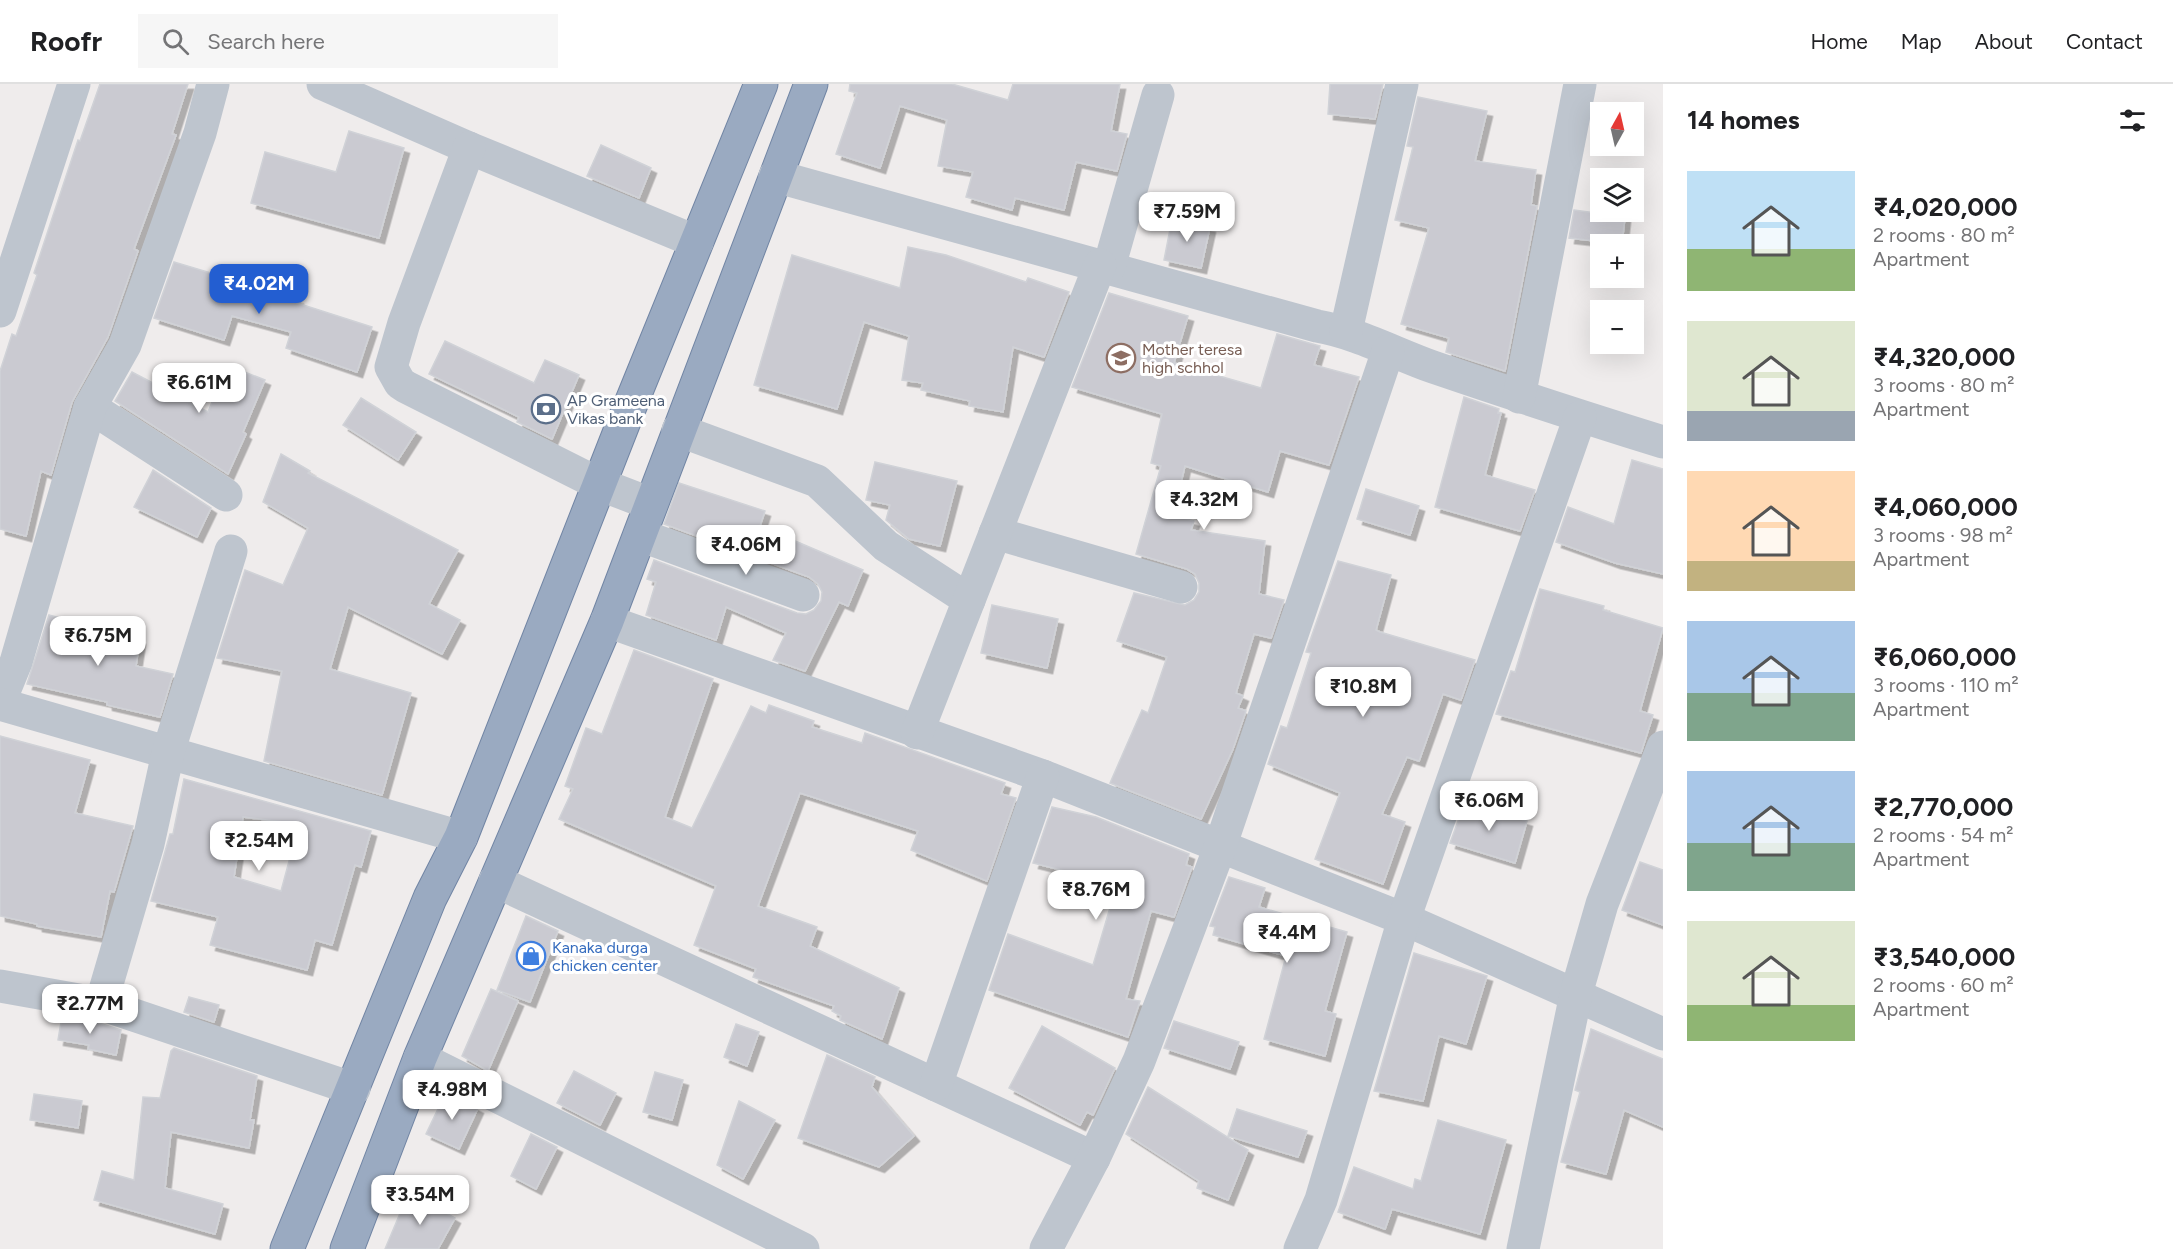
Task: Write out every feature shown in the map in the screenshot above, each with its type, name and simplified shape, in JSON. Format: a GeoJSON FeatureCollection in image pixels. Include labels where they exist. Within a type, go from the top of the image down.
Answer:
{"type":"FeatureCollection","features":[{"type":"Feature","properties":{"kind":"highway"},"geometry":{"type":"LineString","coordinates":[[287,1249],[430,898],[461,837],[599,484],[761,84]]}},
{"type":"Feature","properties":{"kind":"highway"},"geometry":{"type":"LineString","coordinates":[[347,1249],[420,1058],[607,621],[811,84]]}},
{"type":"Feature","properties":{"kind":"street"},"geometry":{"type":"LineString","coordinates":[[0,311],[74,84]]}},
{"type":"Feature","properties":{"kind":"street"},"geometry":{"type":"LineString","coordinates":[[213,84],[200,133],[125,345],[90,406],[16,662],[0,702],[461,837]]}},
{"type":"Feature","properties":{"kind":"street"},"geometry":{"type":"LineString","coordinates":[[323,84],[469,148],[698,242]]}},
{"type":"Feature","properties":{"kind":"street"},"geometry":{"type":"LineString","coordinates":[[1346,331],[1402,84]]}},
{"type":"Feature","properties":{"kind":"street"},"geometry":{"type":"LineString","coordinates":[[1519,397],[1580,84]]}},
{"type":"Feature","properties":{"kind":"street"},"geometry":{"type":"LineString","coordinates":[[917,733],[995,533],[1105,266],[1158,95]]}},
{"type":"Feature","properties":{"kind":"street"},"geometry":{"type":"LineString","coordinates":[[469,148],[391,367],[400,383],[406,387],[599,484],[651,504]]}},
{"type":"Feature","properties":{"kind":"street"},"geometry":{"type":"LineString","coordinates":[[775,176],[1346,331],[1388,351],[1519,397],[1663,441]]}},
{"type":"Feature","properties":{"kind":"street"},"geometry":{"type":"LineString","coordinates":[[1046,1249],[1094,1158],[1139,1061],[1220,847],[1388,351]]}},
{"type":"Feature","properties":{"kind":"street"},"geometry":{"type":"LineString","coordinates":[[90,406],[226,495]]}},
{"type":"Feature","properties":{"kind":"street"},"geometry":{"type":"LineString","coordinates":[[1300,1249],[1321,1200],[1404,919],[1581,417]]}},
{"type":"Feature","properties":{"kind":"street"},"geometry":{"type":"LineString","coordinates":[[678,430],[817,481],[886,546],[969,600]]}},
{"type":"Feature","properties":{"kind":"street"},"geometry":{"type":"LineString","coordinates":[[995,533],[1181,587]]}},
{"type":"Feature","properties":{"kind":"street"},"geometry":{"type":"LineString","coordinates":[[640,535],[803,595]]}},
{"type":"Feature","properties":{"kind":"street"},"geometry":{"type":"LineString","coordinates":[[101,1004],[148,844],[168,753],[231,551]]}},
{"type":"Feature","properties":{"kind":"street"},"geometry":{"type":"LineString","coordinates":[[607,621],[1043,776],[1404,919],[1663,1034]]}},
{"type":"Feature","properties":{"kind":"street"},"geometry":{"type":"LineString","coordinates":[[1523,1249],[1575,994],[1602,904],[1663,747]]}},
{"type":"Feature","properties":{"kind":"street"},"geometry":{"type":"LineString","coordinates":[[936,1085],[1043,776]]}},
{"type":"Feature","properties":{"kind":"street"},"geometry":{"type":"LineString","coordinates":[[495,881],[1094,1158]]}},
{"type":"Feature","properties":{"kind":"street"},"geometry":{"type":"LineString","coordinates":[[0,987],[101,1004],[354,1089]]}},
{"type":"Feature","properties":{"kind":"street"},"geometry":{"type":"LineString","coordinates":[[420,1058],[803,1249]]}},
{"type":"Feature","properties":{"kind":"building"},"geometry":{"type":"Polygon","coordinates":[[[100,84],[188,84],[172,134],[176,135],[134,249],[138,251],[108,337],[72,402],[51,475],[41,471],[26,536],[0,529],[0,371],[12,334],[16,336],[37,275],[34,273],[78,140],[80,141],[100,84]]]}},
{"type":"Feature","properties":{"kind":"building"},"geometry":{"type":"Polygon","coordinates":[[[850,84],[952,84],[1008,100],[1013,84],[1120,84],[1111,131],[1127,134],[1117,171],[1076,162],[1064,210],[1015,198],[1012,210],[966,197],[973,172],[938,166],[947,120],[900,106],[880,168],[836,154],[857,93],[849,91],[850,84]]]}},
{"type":"Feature","properties":{"kind":"building"},"geometry":{"type":"Polygon","coordinates":[[[1330,84],[1383,84],[1375,119],[1328,114],[1330,84]]]}},
{"type":"Feature","properties":{"kind":"building"},"geometry":{"type":"Polygon","coordinates":[[[1418,97],[1487,111],[1475,161],[1536,170],[1531,205],[1537,206],[1505,371],[1446,352],[1449,338],[1401,324],[1429,228],[1395,220],[1413,147],[1407,146],[1418,97]]]}},
{"type":"Feature","properties":{"kind":"building"},"geometry":{"type":"Polygon","coordinates":[[[349,131],[404,148],[379,238],[251,203],[265,152],[336,172],[349,131]]]}},
{"type":"Feature","properties":{"kind":"building"},"geometry":{"type":"Polygon","coordinates":[[[601,145],[651,168],[639,198],[587,176],[601,145]]]}},
{"type":"Feature","properties":{"kind":"building"},"geometry":{"type":"Polygon","coordinates":[[[1574,210],[1590,212],[1590,222],[1624,222],[1623,234],[1590,234],[1590,240],[1569,238],[1574,210]]]}},
{"type":"Feature","properties":{"kind":"building"},"geometry":{"type":"Polygon","coordinates":[[[1172,219],[1210,227],[1201,268],[1164,260],[1172,219]]]}},
{"type":"Feature","properties":{"kind":"building"},"geometry":{"type":"Polygon","coordinates":[[[908,247],[946,255],[1026,282],[1028,278],[1069,292],[1044,357],[1013,347],[1003,412],[969,406],[970,401],[921,390],[923,383],[902,380],[909,336],[864,322],[837,409],[754,385],[792,255],[900,288],[908,247]]]}},
{"type":"Feature","properties":{"kind":"building"},"geometry":{"type":"Polygon","coordinates":[[[174,262],[298,299],[297,303],[372,327],[357,372],[286,348],[291,332],[232,316],[224,340],[154,318],[174,262]]]}},
{"type":"Feature","properties":{"kind":"building"},"geometry":{"type":"Polygon","coordinates":[[[1109,293],[1188,316],[1174,363],[1261,388],[1277,334],[1320,346],[1314,365],[1359,377],[1329,465],[1280,451],[1268,492],[1185,466],[1173,515],[1194,521],[1191,530],[1265,541],[1259,594],[1284,600],[1271,638],[1254,634],[1236,693],[1243,696],[1238,708],[1246,711],[1233,749],[1201,819],[1110,783],[1142,710],[1148,713],[1167,657],[1117,641],[1134,593],[1185,605],[1194,600],[1199,592],[1199,583],[1195,574],[1187,569],[1136,554],[1161,466],[1151,463],[1162,414],[1072,387],[1109,293]]]}},
{"type":"Feature","properties":{"kind":"building"},"geometry":{"type":"Polygon","coordinates":[[[445,341],[534,383],[545,360],[579,375],[552,439],[517,422],[519,417],[429,374],[445,341]]]}},
{"type":"Feature","properties":{"kind":"building"},"geometry":{"type":"Polygon","coordinates":[[[227,365],[265,380],[243,432],[246,434],[228,474],[115,401],[132,372],[208,412],[227,365]]]}},
{"type":"Feature","properties":{"kind":"building"},"geometry":{"type":"Polygon","coordinates":[[[1464,397],[1499,409],[1498,413],[1501,413],[1485,475],[1535,490],[1520,531],[1435,507],[1464,397]]]}},
{"type":"Feature","properties":{"kind":"building"},"geometry":{"type":"Polygon","coordinates":[[[361,398],[416,432],[398,460],[343,425],[361,398]]]}},
{"type":"Feature","properties":{"kind":"building"},"geometry":{"type":"Polygon","coordinates":[[[281,454],[310,471],[308,473],[458,550],[429,604],[460,620],[442,654],[348,607],[330,669],[411,693],[382,795],[264,761],[282,671],[217,658],[245,570],[283,585],[308,528],[263,502],[281,454]]]}},
{"type":"Feature","properties":{"kind":"building"},"geometry":{"type":"Polygon","coordinates":[[[1632,460],[1663,469],[1663,574],[1615,563],[1556,542],[1568,507],[1614,524],[1632,460]]]}},
{"type":"Feature","properties":{"kind":"building"},"geometry":{"type":"Polygon","coordinates":[[[875,462],[957,481],[940,546],[909,539],[886,520],[890,505],[866,500],[875,462]]]}},
{"type":"Feature","properties":{"kind":"building"},"geometry":{"type":"Polygon","coordinates":[[[153,470],[211,508],[197,537],[134,507],[153,470]]]}},
{"type":"Feature","properties":{"kind":"building"},"geometry":{"type":"Polygon","coordinates":[[[679,483],[765,511],[760,526],[863,570],[848,606],[839,602],[805,671],[773,660],[786,633],[726,607],[716,640],[646,615],[656,582],[647,579],[654,560],[797,613],[806,614],[814,610],[821,601],[822,592],[818,584],[809,577],[664,524],[679,483]]]}},
{"type":"Feature","properties":{"kind":"building"},"geometry":{"type":"Polygon","coordinates":[[[1366,489],[1419,506],[1410,535],[1357,519],[1366,489]]]}},
{"type":"Feature","properties":{"kind":"building"},"geometry":{"type":"Polygon","coordinates":[[[1338,561],[1391,575],[1376,630],[1475,660],[1461,700],[1443,694],[1419,761],[1407,757],[1382,814],[1405,822],[1383,884],[1315,859],[1340,793],[1268,764],[1281,726],[1287,728],[1311,653],[1306,652],[1338,561]]]}},
{"type":"Feature","properties":{"kind":"building"},"geometry":{"type":"Polygon","coordinates":[[[1540,589],[1604,606],[1603,610],[1663,628],[1640,711],[1653,715],[1641,753],[1496,714],[1511,671],[1515,672],[1540,589]]]}},
{"type":"Feature","properties":{"kind":"building"},"geometry":{"type":"Polygon","coordinates":[[[992,605],[1058,619],[1047,668],[981,653],[992,605]]]}},
{"type":"Feature","properties":{"kind":"building"},"geometry":{"type":"Polygon","coordinates":[[[49,615],[140,639],[136,666],[173,674],[160,717],[27,684],[49,615]]]}},
{"type":"Feature","properties":{"kind":"building"},"geometry":{"type":"Polygon","coordinates":[[[634,650],[713,679],[665,817],[692,828],[751,706],[766,713],[769,705],[814,721],[812,727],[862,743],[865,733],[1005,783],[1001,794],[1016,798],[987,881],[911,850],[918,831],[800,793],[758,906],[817,927],[810,946],[899,988],[882,1039],[840,1020],[841,1016],[832,1011],[834,1006],[753,977],[756,969],[694,945],[716,886],[559,819],[573,789],[565,786],[586,728],[602,734],[634,650]]]}},
{"type":"Feature","properties":{"kind":"building"},"geometry":{"type":"Polygon","coordinates":[[[0,736],[90,760],[75,813],[133,826],[114,892],[110,891],[101,937],[37,926],[37,924],[0,916],[0,736]]]}},
{"type":"Feature","properties":{"kind":"building"},"geometry":{"type":"Polygon","coordinates":[[[184,779],[371,831],[361,867],[355,865],[332,945],[315,940],[307,970],[210,945],[218,917],[151,901],[170,834],[173,834],[184,779]],[[243,817],[234,877],[281,891],[299,824],[243,817]]]}},
{"type":"Feature","properties":{"kind":"building"},"geometry":{"type":"Polygon","coordinates":[[[1465,802],[1527,821],[1515,863],[1450,843],[1465,802]]]}},
{"type":"Feature","properties":{"kind":"building"},"geometry":{"type":"Polygon","coordinates":[[[1052,807],[1096,817],[1189,854],[1186,865],[1192,867],[1174,917],[1151,911],[1126,999],[1140,1001],[1128,1037],[989,990],[1008,934],[1093,965],[1112,901],[1097,898],[1101,880],[1033,863],[1052,807]]]}},
{"type":"Feature","properties":{"kind":"building"},"geometry":{"type":"Polygon","coordinates":[[[1640,862],[1663,870],[1663,925],[1622,910],[1640,862]]]}},
{"type":"Feature","properties":{"kind":"building"},"geometry":{"type":"Polygon","coordinates":[[[1229,877],[1265,888],[1259,907],[1347,932],[1325,1011],[1336,1014],[1325,1056],[1264,1039],[1286,956],[1213,935],[1215,927],[1210,926],[1229,877]]]}},
{"type":"Feature","properties":{"kind":"building"},"geometry":{"type":"Polygon","coordinates":[[[526,916],[558,931],[530,1002],[497,990],[526,916]]]}},
{"type":"Feature","properties":{"kind":"building"},"geometry":{"type":"Polygon","coordinates":[[[1414,953],[1487,976],[1466,1044],[1439,1036],[1423,1101],[1374,1091],[1414,953]]]}},
{"type":"Feature","properties":{"kind":"building"},"geometry":{"type":"Polygon","coordinates":[[[491,989],[518,1001],[488,1071],[462,1056],[491,989]]]}},
{"type":"Feature","properties":{"kind":"building"},"geometry":{"type":"Polygon","coordinates":[[[189,997],[219,1005],[214,1022],[184,1012],[189,997]]]}},
{"type":"Feature","properties":{"kind":"building"},"geometry":{"type":"Polygon","coordinates":[[[62,1016],[96,1022],[121,1030],[116,1055],[88,1049],[89,1045],[58,1040],[62,1016]]]}},
{"type":"Feature","properties":{"kind":"building"},"geometry":{"type":"Polygon","coordinates":[[[1174,1021],[1239,1042],[1230,1069],[1164,1048],[1174,1021]]]}},
{"type":"Feature","properties":{"kind":"building"},"geometry":{"type":"Polygon","coordinates":[[[736,1024],[759,1032],[747,1066],[724,1057],[736,1024]]]}},
{"type":"Feature","properties":{"kind":"building"},"geometry":{"type":"Polygon","coordinates":[[[1042,1026],[1115,1068],[1093,1115],[1087,1112],[1080,1125],[1009,1088],[1042,1026]]]}},
{"type":"Feature","properties":{"kind":"building"},"geometry":{"type":"Polygon","coordinates":[[[1591,1029],[1663,1059],[1663,1127],[1624,1110],[1606,1174],[1561,1162],[1580,1092],[1575,1090],[1591,1029]]]}},
{"type":"Feature","properties":{"kind":"building"},"geometry":{"type":"Polygon","coordinates":[[[174,1048],[257,1076],[250,1120],[254,1120],[249,1148],[171,1132],[165,1188],[223,1204],[215,1234],[94,1200],[102,1171],[134,1180],[143,1097],[160,1098],[171,1051],[174,1048]]]}},
{"type":"Feature","properties":{"kind":"building"},"geometry":{"type":"Polygon","coordinates":[[[827,1055],[875,1077],[872,1087],[914,1136],[879,1167],[798,1138],[827,1055]]]}},
{"type":"Feature","properties":{"kind":"building"},"geometry":{"type":"Polygon","coordinates":[[[574,1071],[616,1093],[600,1125],[557,1103],[574,1071]]]}},
{"type":"Feature","properties":{"kind":"building"},"geometry":{"type":"Polygon","coordinates":[[[655,1072],[683,1080],[672,1120],[643,1112],[655,1072]]]}},
{"type":"Feature","properties":{"kind":"building"},"geometry":{"type":"Polygon","coordinates":[[[1148,1087],[1248,1150],[1228,1200],[1197,1188],[1199,1181],[1126,1134],[1148,1087]]]}},
{"type":"Feature","properties":{"kind":"building"},"geometry":{"type":"Polygon","coordinates":[[[446,1092],[478,1108],[459,1149],[426,1134],[446,1092]]]}},
{"type":"Feature","properties":{"kind":"building"},"geometry":{"type":"Polygon","coordinates":[[[34,1094],[82,1101],[78,1128],[30,1120],[34,1094]]]}},
{"type":"Feature","properties":{"kind":"building"},"geometry":{"type":"Polygon","coordinates":[[[739,1101],[775,1120],[743,1179],[717,1165],[739,1101]]]}},
{"type":"Feature","properties":{"kind":"building"},"geometry":{"type":"Polygon","coordinates":[[[1237,1109],[1307,1131],[1298,1157],[1228,1136],[1237,1109]]]}},
{"type":"Feature","properties":{"kind":"building"},"geometry":{"type":"Polygon","coordinates":[[[1438,1120],[1506,1140],[1480,1234],[1392,1209],[1385,1229],[1338,1212],[1354,1167],[1413,1189],[1415,1179],[1421,1181],[1438,1120]]]}},
{"type":"Feature","properties":{"kind":"building"},"geometry":{"type":"Polygon","coordinates":[[[531,1134],[557,1147],[536,1189],[511,1176],[531,1134]]]}},
{"type":"Feature","properties":{"kind":"building"},"geometry":{"type":"Polygon","coordinates":[[[409,1192],[455,1218],[438,1249],[385,1249],[409,1192]]]}},
{"type":"Feature","properties":{"kind":"place","name":"Mother teresa high schhol"},"geometry":{"type":"Point","coordinates":[1121,358]}},
{"type":"Feature","properties":{"kind":"place","name":"AP Grameena Vikas bank"},"geometry":{"type":"Point","coordinates":[546,409]}},
{"type":"Feature","properties":{"kind":"place","name":"Kanaka durga chicken center"},"geometry":{"type":"Point","coordinates":[531,956]}}]}
